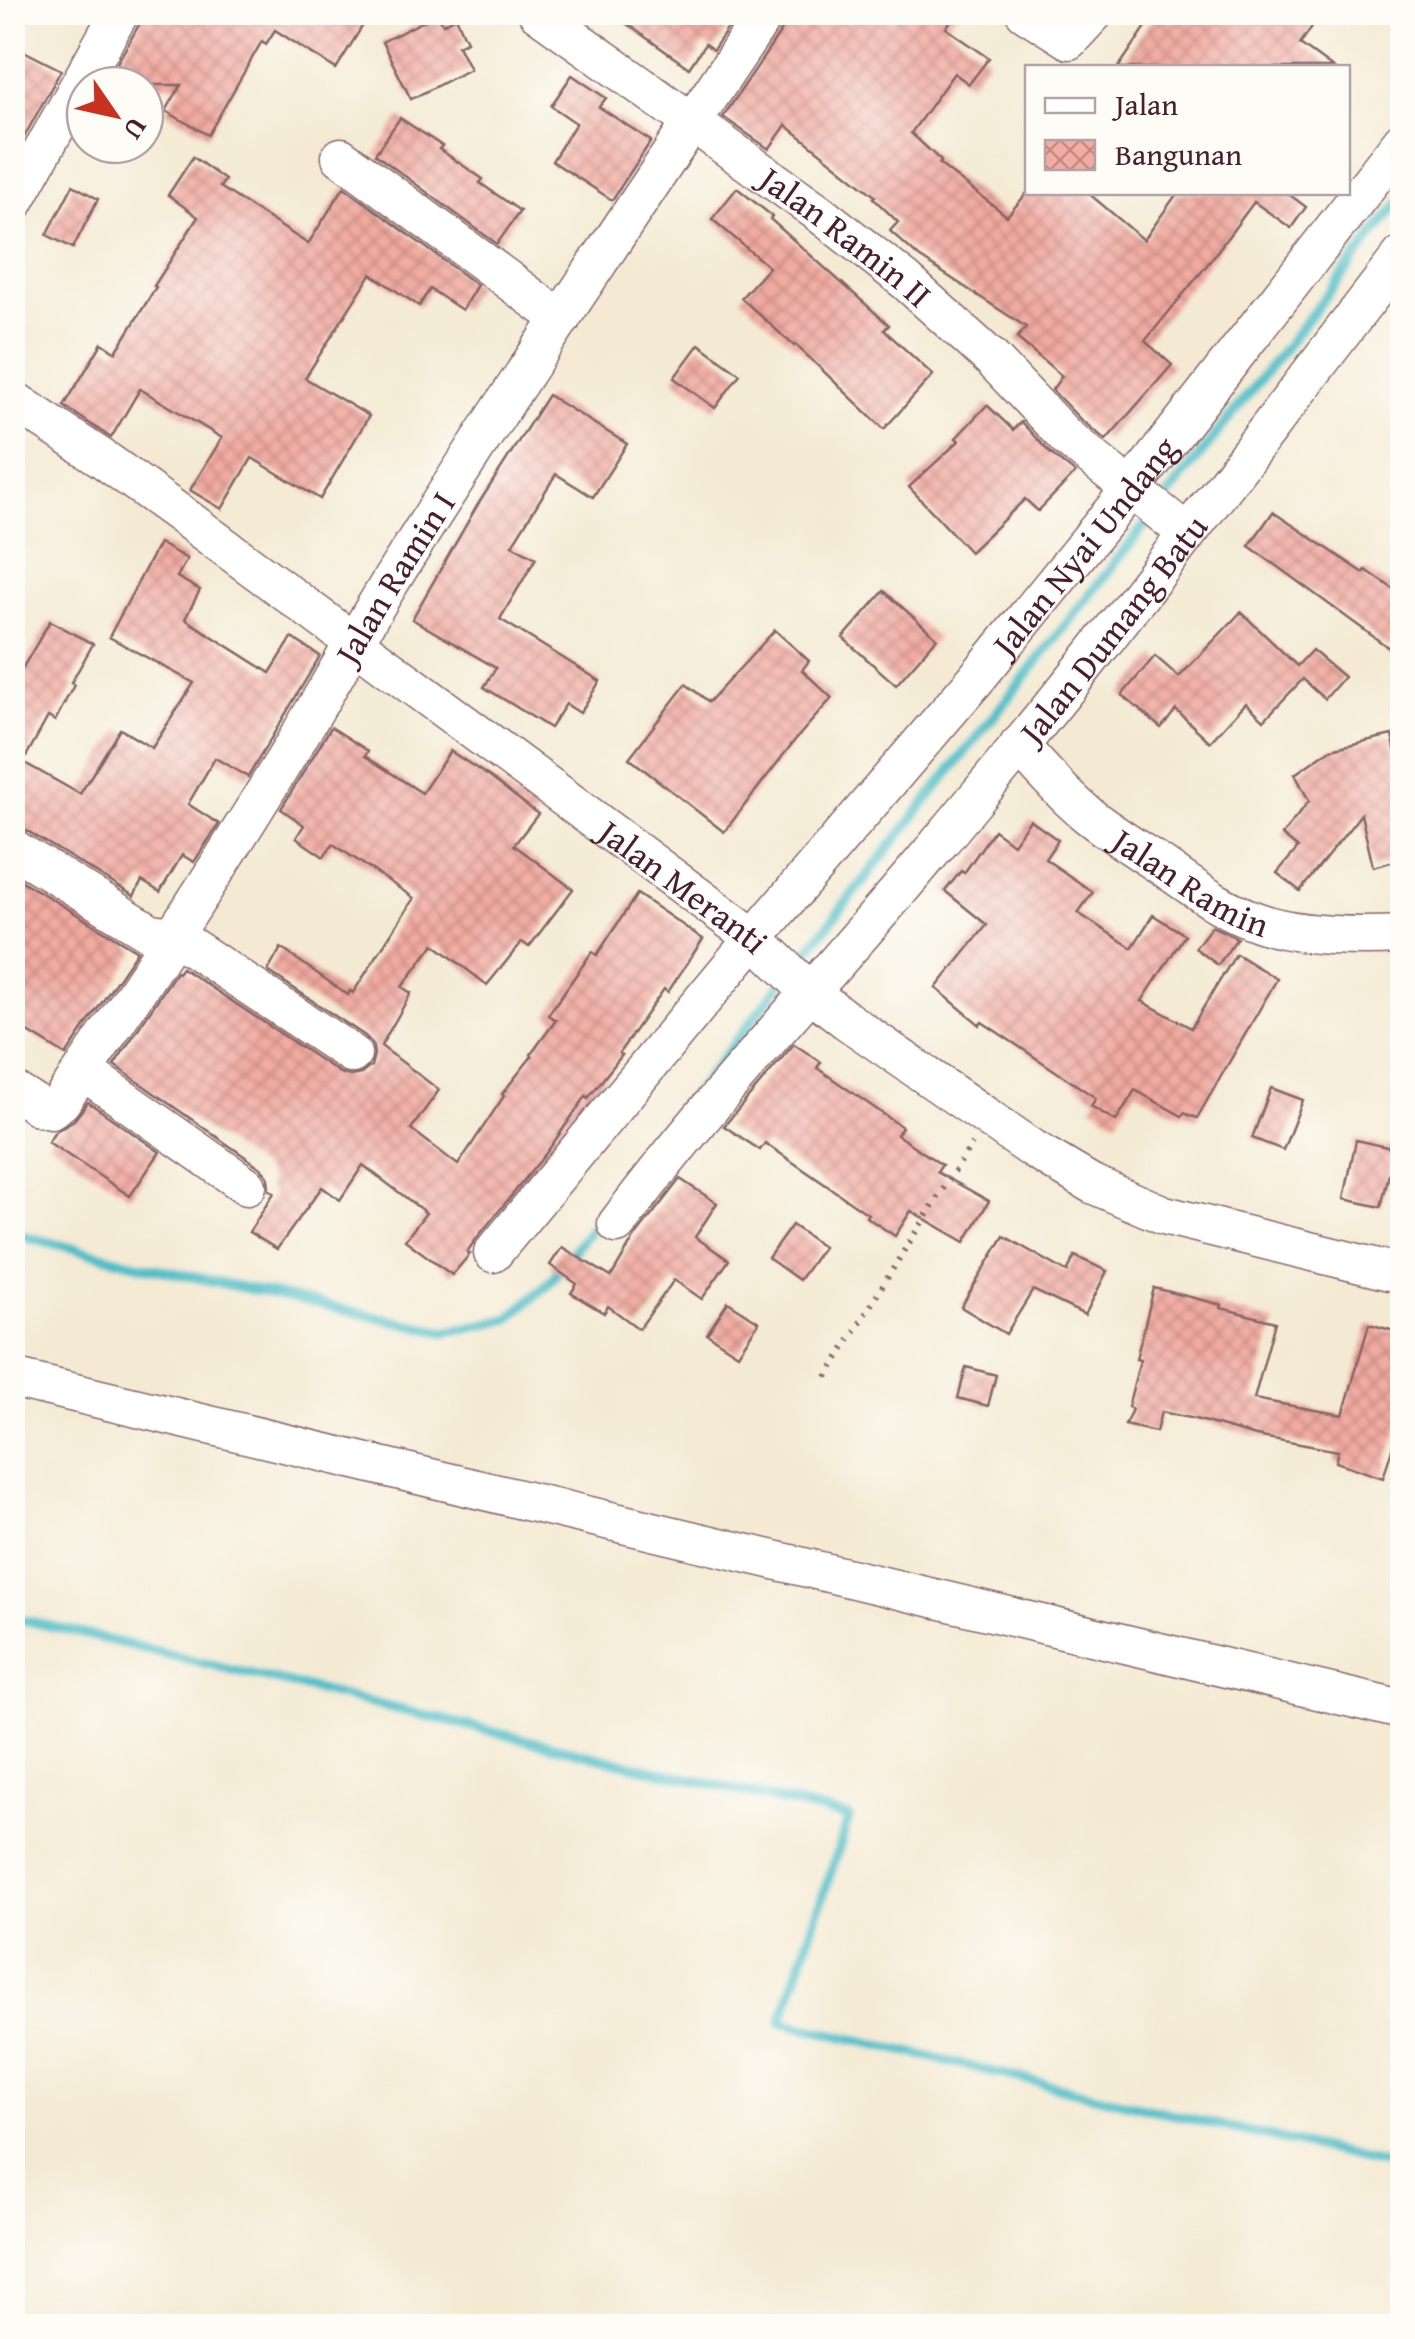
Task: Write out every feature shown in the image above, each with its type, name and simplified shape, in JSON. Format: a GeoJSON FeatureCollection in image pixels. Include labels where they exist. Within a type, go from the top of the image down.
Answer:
{"type":"FeatureCollection","features":[{"type":"Feature","properties":{"kind":"street"},"geometry":{"type":"LineString","coordinates":[[12,206],[120,12]]}},
{"type":"Feature","properties":{"kind":"street","name":"Jalan Ramin II"},"geometry":{"type":"LineString","coordinates":[[538,12],[578,24],[692,122],[906,281],[992,360],[1066,437],[1180,528]]}},
{"type":"Feature","properties":{"kind":"street","name":"Jalan Ramin I"},"geometry":{"type":"LineString","coordinates":[[12,1090],[40,1107],[51,1108],[61,1102],[174,936],[448,491],[766,12]]}},
{"type":"Feature","properties":{"kind":"street"},"geometry":{"type":"LineString","coordinates":[[1026,12],[1069,40],[1095,12]]}},
{"type":"Feature","properties":{"kind":"street","name":"Jalan Nyai Undang"},"geometry":{"type":"LineString","coordinates":[[782,965],[976,679],[1136,495],[1402,141]]}},
{"type":"Feature","properties":{"kind":"street"},"geometry":{"type":"LineString","coordinates":[[341,157],[561,319]]}},
{"type":"Feature","properties":{"kind":"street","name":"Jalan Dumang Batu"},"geometry":{"type":"LineString","coordinates":[[782,965],[936,846],[1096,652],[1180,528],[1402,255]]}},
{"type":"Feature","properties":{"kind":"street","name":"Jalan Meranti"},"geometry":{"type":"LineString","coordinates":[[12,399],[171,508],[782,965],[904,1061],[1063,1168],[1164,1216],[1402,1274]]}},
{"type":"Feature","properties":{"kind":"street","name":"Jalan Ramin"},"geometry":{"type":"LineString","coordinates":[[1018,745],[1089,816],[1234,913],[1262,924],[1324,934],[1402,935]]}},
{"type":"Feature","properties":{"kind":"street"},"geometry":{"type":"LineString","coordinates":[[12,848],[151,933],[174,936],[352,1054]]}},
{"type":"Feature","properties":{"kind":"street"},"geometry":{"type":"LineString","coordinates":[[616,1224],[719,1095],[782,965]]}},
{"type":"Feature","properties":{"kind":"street"},"geometry":{"type":"LineString","coordinates":[[493,1252],[782,965]]}},
{"type":"Feature","properties":{"kind":"street"},"geometry":{"type":"LineString","coordinates":[[83,1070],[247,1186]]}},
{"type":"Feature","properties":{"kind":"street"},"geometry":{"type":"LineString","coordinates":[[12,1378],[1402,1710]]}},
{"type":"Feature","properties":{"kind":"path"},"geometry":{"type":"LineString","coordinates":[[827,1377],[935,1200],[990,1119]]}},
{"type":"Feature","properties":{"kind":"building"},"geometry":{"type":"Polygon","coordinates":[[[142,12],[371,12],[336,69],[275,30],[266,44],[262,41],[208,135],[166,111],[181,85],[165,85],[165,65],[116,65],[140,23],[142,12]]]}},
{"type":"Feature","properties":{"kind":"building"},"geometry":{"type":"Polygon","coordinates":[[[610,12],[721,12],[733,21],[713,50],[705,44],[689,68],[610,12]]]}},
{"type":"Feature","properties":{"kind":"building"},"geometry":{"type":"Polygon","coordinates":[[[794,12],[957,12],[946,28],[989,58],[969,84],[954,73],[911,133],[941,161],[939,164],[1007,216],[1025,195],[1091,195],[1144,240],[1176,195],[1290,195],[1306,207],[1291,228],[1254,202],[1145,341],[1172,365],[1106,440],[1052,390],[1062,376],[1017,338],[1026,327],[919,257],[890,231],[898,222],[875,196],[786,125],[769,149],[723,117],[794,12]]]}},
{"type":"Feature","properties":{"kind":"building"},"geometry":{"type":"Polygon","coordinates":[[[1156,12],[1322,12],[1300,44],[1329,65],[1120,65],[1156,12]]]}},
{"type":"Feature","properties":{"kind":"building"},"geometry":{"type":"Polygon","coordinates":[[[438,14],[443,24],[456,17],[467,41],[458,45],[470,69],[411,99],[382,42],[438,14]]]}},
{"type":"Feature","properties":{"kind":"building"},"geometry":{"type":"Polygon","coordinates":[[[12,45],[61,70],[12,159],[12,45]]]}},
{"type":"Feature","properties":{"kind":"building"},"geometry":{"type":"Polygon","coordinates":[[[572,75],[606,98],[599,107],[651,141],[612,200],[552,161],[576,123],[551,106],[572,75]]]}},
{"type":"Feature","properties":{"kind":"building"},"geometry":{"type":"Polygon","coordinates":[[[400,118],[442,146],[439,149],[520,211],[497,244],[375,154],[400,118]]]}},
{"type":"Feature","properties":{"kind":"building"},"geometry":{"type":"Polygon","coordinates":[[[193,157],[225,180],[220,187],[308,244],[344,187],[477,285],[462,310],[430,289],[419,306],[371,274],[305,378],[369,416],[320,499],[252,458],[222,509],[190,490],[222,438],[140,389],[111,438],[64,406],[102,343],[116,352],[198,217],[168,195],[193,157]]]}},
{"type":"Feature","properties":{"kind":"building"},"geometry":{"type":"Polygon","coordinates":[[[73,185],[98,199],[73,248],[47,235],[73,185]]]}},
{"type":"Feature","properties":{"kind":"building"},"geometry":{"type":"Polygon","coordinates":[[[737,188],[889,325],[884,330],[933,375],[884,429],[741,298],[769,267],[712,219],[737,188]]]}},
{"type":"Feature","properties":{"kind":"building"},"geometry":{"type":"Polygon","coordinates":[[[699,344],[740,374],[715,408],[674,378],[699,344]]]}},
{"type":"Feature","properties":{"kind":"building"},"geometry":{"type":"Polygon","coordinates":[[[548,395],[627,444],[593,497],[556,474],[512,545],[536,558],[500,619],[600,681],[580,713],[566,704],[550,728],[484,687],[496,668],[412,619],[477,506],[548,395]]]}},
{"type":"Feature","properties":{"kind":"building"},"geometry":{"type":"Polygon","coordinates":[[[987,405],[1013,430],[1021,422],[1075,473],[1038,511],[1025,499],[970,552],[909,487],[959,441],[956,438],[987,405]]]}},
{"type":"Feature","properties":{"kind":"building"},"geometry":{"type":"Polygon","coordinates":[[[1273,512],[1402,595],[1402,630],[1389,648],[1249,546],[1273,512]]]}},
{"type":"Feature","properties":{"kind":"building"},"geometry":{"type":"Polygon","coordinates":[[[159,543],[187,559],[177,577],[200,590],[185,619],[270,673],[292,638],[320,656],[248,777],[215,758],[188,804],[219,824],[194,862],[182,855],[160,892],[142,881],[134,896],[24,829],[12,826],[12,686],[50,621],[93,644],[55,721],[48,717],[23,762],[80,794],[120,729],[152,748],[194,683],[109,637],[159,543]]]}},
{"type":"Feature","properties":{"kind":"building"},"geometry":{"type":"Polygon","coordinates":[[[884,591],[937,638],[896,685],[843,638],[884,591]]]}},
{"type":"Feature","properties":{"kind":"building"},"geometry":{"type":"Polygon","coordinates":[[[1241,612],[1297,666],[1312,650],[1344,677],[1325,699],[1303,679],[1264,720],[1246,703],[1210,742],[1176,710],[1161,728],[1122,695],[1155,656],[1179,677],[1241,612]]]}},
{"type":"Feature","properties":{"kind":"building"},"geometry":{"type":"Polygon","coordinates":[[[775,630],[809,661],[802,670],[832,698],[724,832],[629,758],[686,684],[709,702],[775,630]]]}},
{"type":"Feature","properties":{"kind":"building"},"geometry":{"type":"Polygon","coordinates":[[[331,727],[368,751],[365,756],[422,793],[450,751],[490,777],[538,814],[514,845],[573,889],[529,947],[522,942],[487,985],[434,944],[402,987],[411,993],[381,1046],[439,1090],[411,1129],[458,1165],[502,1094],[556,1020],[548,1015],[592,952],[597,955],[637,894],[703,939],[668,992],[664,989],[619,1053],[622,1055],[586,1096],[452,1275],[405,1240],[426,1213],[363,1165],[340,1200],[322,1187],[277,1249],[249,1232],[274,1193],[269,1190],[268,1177],[261,1168],[114,1065],[182,968],[340,1073],[361,1074],[371,1066],[372,1043],[365,1036],[268,971],[281,948],[348,995],[353,993],[414,898],[333,844],[324,857],[296,838],[304,825],[281,809],[331,727]]]}},
{"type":"Feature","properties":{"kind":"building"},"geometry":{"type":"Polygon","coordinates":[[[1392,735],[1402,779],[1402,859],[1373,867],[1361,814],[1300,891],[1277,873],[1298,848],[1282,835],[1309,801],[1295,774],[1331,749],[1392,735]]]}},
{"type":"Feature","properties":{"kind":"building"},"geometry":{"type":"Polygon","coordinates":[[[1030,820],[1058,840],[1045,859],[1093,892],[1078,913],[1132,948],[1153,915],[1185,935],[1142,1001],[1191,1028],[1236,954],[1277,979],[1197,1118],[1184,1113],[1182,1116],[1135,1090],[1116,1121],[1091,1106],[1096,1098],[982,1022],[980,1025],[936,988],[987,925],[945,891],[961,871],[964,873],[994,830],[1013,844],[1030,820]]]}},
{"type":"Feature","properties":{"kind":"building"},"geometry":{"type":"Polygon","coordinates":[[[12,875],[137,951],[66,1055],[12,1022],[12,875]]]}},
{"type":"Feature","properties":{"kind":"building"},"geometry":{"type":"Polygon","coordinates":[[[1212,926],[1237,938],[1218,965],[1195,948],[1212,926]]]}},
{"type":"Feature","properties":{"kind":"building"},"geometry":{"type":"Polygon","coordinates":[[[794,1044],[821,1062],[817,1068],[902,1127],[897,1135],[942,1165],[937,1172],[989,1201],[965,1242],[911,1211],[895,1236],[765,1143],[760,1150],[724,1126],[794,1044]]]}},
{"type":"Feature","properties":{"kind":"building"},"geometry":{"type":"Polygon","coordinates":[[[1271,1088],[1303,1100],[1283,1150],[1252,1138],[1271,1088]]]}},
{"type":"Feature","properties":{"kind":"building"},"geometry":{"type":"Polygon","coordinates":[[[88,1102],[160,1152],[130,1196],[48,1142],[88,1102]]]}},
{"type":"Feature","properties":{"kind":"building"},"geometry":{"type":"Polygon","coordinates":[[[1356,1140],[1395,1149],[1381,1207],[1344,1199],[1356,1140]]]}},
{"type":"Feature","properties":{"kind":"building"},"geometry":{"type":"Polygon","coordinates":[[[680,1179],[717,1203],[695,1237],[729,1260],[702,1299],[674,1280],[639,1329],[608,1306],[604,1313],[571,1293],[577,1284],[550,1265],[562,1247],[611,1277],[634,1238],[680,1179]]]}},
{"type":"Feature","properties":{"kind":"building"},"geometry":{"type":"Polygon","coordinates":[[[792,1225],[823,1247],[799,1280],[768,1258],[792,1225]]]}},
{"type":"Feature","properties":{"kind":"building"},"geometry":{"type":"Polygon","coordinates":[[[1004,1236],[1067,1272],[1075,1256],[1107,1271],[1085,1315],[1033,1290],[1006,1334],[961,1307],[1004,1236]]]}},
{"type":"Feature","properties":{"kind":"building"},"geometry":{"type":"Polygon","coordinates":[[[1154,1288],[1275,1322],[1254,1399],[1343,1415],[1369,1324],[1402,1333],[1402,1416],[1383,1478],[1335,1462],[1338,1451],[1161,1412],[1156,1432],[1125,1425],[1132,1409],[1128,1407],[1140,1360],[1136,1359],[1154,1288]]]}},
{"type":"Feature","properties":{"kind":"building"},"geometry":{"type":"Polygon","coordinates":[[[728,1302],[759,1322],[738,1354],[707,1334],[728,1302]]]}},
{"type":"Feature","properties":{"kind":"building"},"geometry":{"type":"Polygon","coordinates":[[[966,1367],[996,1375],[988,1406],[958,1398],[966,1367]]]}},
{"type":"Feature","properties":{"kind":"waterway"},"geometry":{"type":"LineString","coordinates":[[795,967],[1402,200]]}},
{"type":"Feature","properties":{"kind":"waterway"},"geometry":{"type":"LineString","coordinates":[[637,1167],[784,980]]}},
{"type":"Feature","properties":{"kind":"waterway"},"geometry":{"type":"LineString","coordinates":[[12,1233],[445,1332],[508,1319],[548,1284],[609,1205]]}},
{"type":"Feature","properties":{"kind":"waterway"},"geometry":{"type":"LineString","coordinates":[[12,1617],[849,1817],[781,2022],[1402,2168]]}}]}
